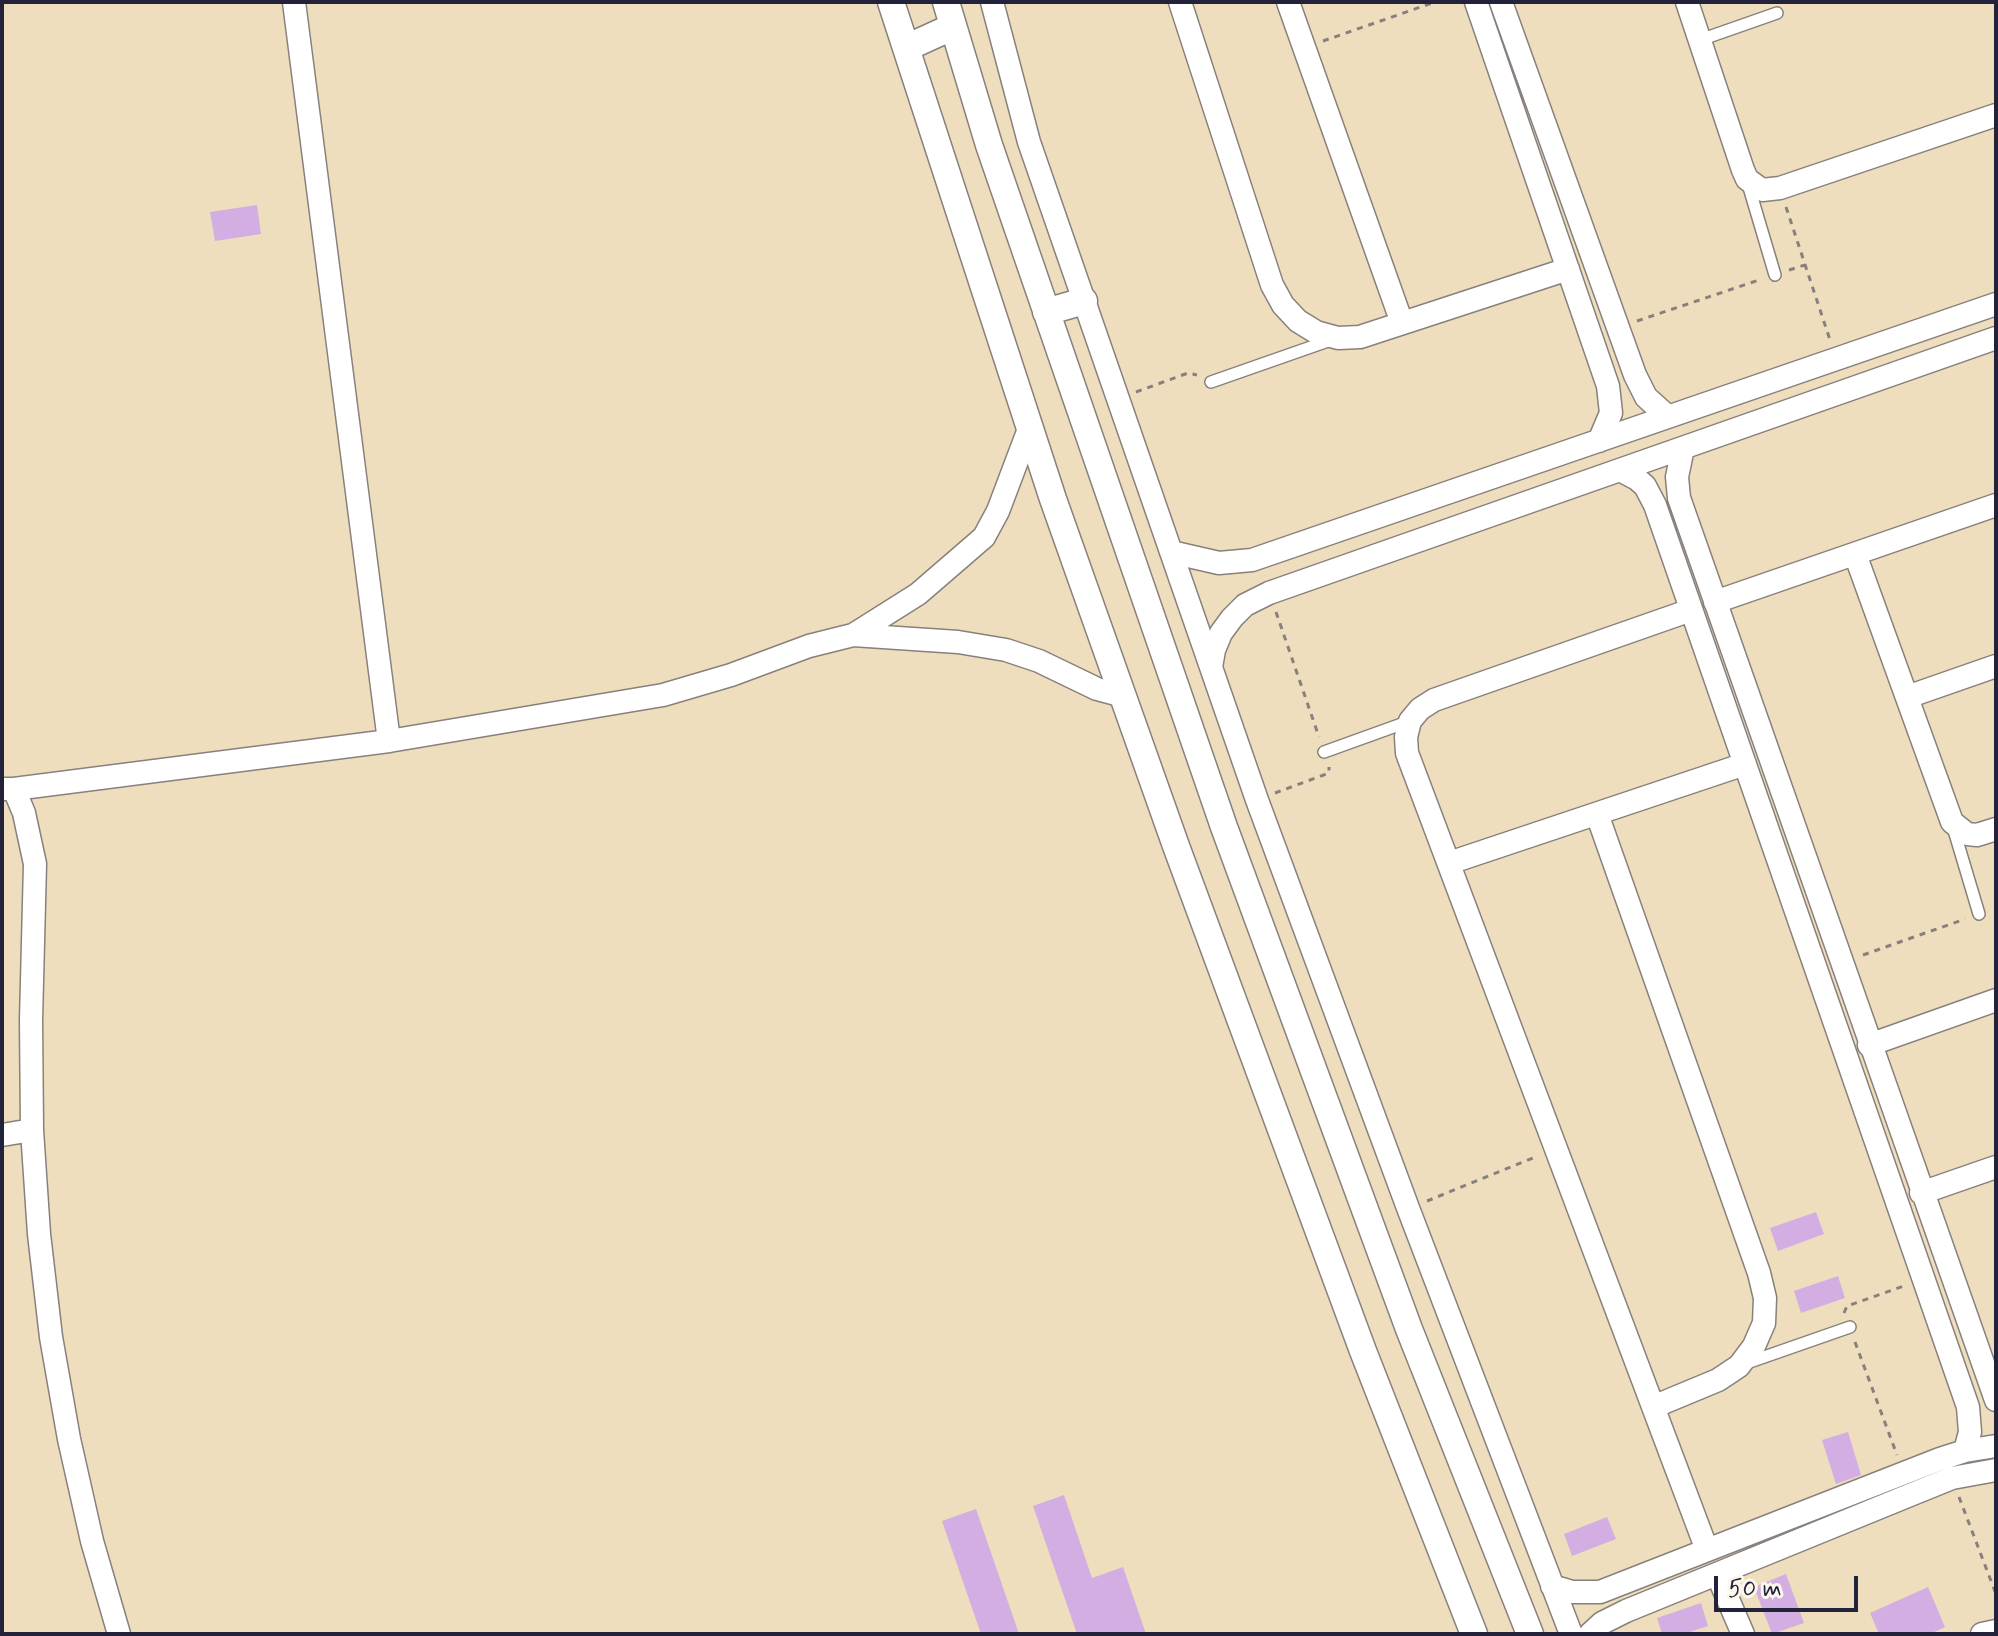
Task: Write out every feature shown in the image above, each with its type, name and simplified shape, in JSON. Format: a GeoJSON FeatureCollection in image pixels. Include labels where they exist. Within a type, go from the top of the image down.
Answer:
{"type":"FeatureCollection","features":[{"type":"Feature","properties":{"kind":"street"},"geometry":{"type":"LineString","coordinates":[[294,2],[389,741]]}},
{"type":"Feature","properties":{"kind":"street"},"geometry":{"type":"LineString","coordinates":[[891,2],[1029,429],[1123,696],[1363,1351],[1474,1634]]}},
{"type":"Feature","properties":{"kind":"street"},"geometry":{"type":"LineString","coordinates":[[992,2],[1029,142],[1257,800],[1408,1208],[1571,1634]]}},
{"type":"Feature","properties":{"kind":"street"},"geometry":{"type":"LineString","coordinates":[[1180,2],[1272,285],[1283,305],[1298,321],[1316,332],[1338,338],[1360,337],[1568,269]]}},
{"type":"Feature","properties":{"kind":"street"},"geometry":{"type":"LineString","coordinates":[[1288,2],[1402,323]]}},
{"type":"Feature","properties":{"kind":"street"},"geometry":{"type":"LineString","coordinates":[[1476,2],[1611,399],[1611,413],[1599,441]]}},
{"type":"Feature","properties":{"kind":"street"},"geometry":{"type":"LineString","coordinates":[[1501,2],[1640,386],[1654,407],[1667,416]]}},
{"type":"Feature","properties":{"kind":"street"},"geometry":{"type":"LineString","coordinates":[[1687,2],[1747,179],[1762,190],[1780,188],[1996,115]]}},
{"type":"Feature","properties":{"kind":"street"},"geometry":{"type":"LineString","coordinates":[[906,48],[949,14],[989,145],[1229,841],[1409,1329],[1530,1634]]}},
{"type":"Feature","properties":{"kind":"street"},"geometry":{"type":"LineString","coordinates":[[1046,312],[1084,301]]}},
{"type":"Feature","properties":{"kind":"street"},"geometry":{"type":"LineString","coordinates":[[1171,552],[1186,558],[1219,563],[1252,560],[1996,304]]}},
{"type":"Feature","properties":{"kind":"street"},"geometry":{"type":"LineString","coordinates":[[1211,668],[1214,650],[1232,618],[1245,605],[1269,593],[1989,340],[1970,313]]}},
{"type":"Feature","properties":{"kind":"street"},"geometry":{"type":"LineString","coordinates":[[853,635],[918,594],[984,537],[998,511],[1029,429]]}},
{"type":"Feature","properties":{"kind":"street"},"geometry":{"type":"LineString","coordinates":[[1683,448],[1677,477],[1679,498],[1996,1400]]}},
{"type":"Feature","properties":{"kind":"street"},"geometry":{"type":"LineString","coordinates":[[1620,470],[1645,486],[1655,505],[1970,1415],[1965,1451]]}},
{"type":"Feature","properties":{"kind":"street"},"geometry":{"type":"LineString","coordinates":[[1655,505],[1679,498]]}},
{"type":"Feature","properties":{"kind":"street"},"geometry":{"type":"LineString","coordinates":[[1715,602],[1996,505]]}},
{"type":"Feature","properties":{"kind":"street"},"geometry":{"type":"LineString","coordinates":[[1855,554],[1952,822],[1967,834],[1977,835],[1996,829]]}},
{"type":"Feature","properties":{"kind":"street"},"geometry":{"type":"LineString","coordinates":[[1691,610],[1434,700],[1420,709],[1410,721],[1406,737],[1407,753],[1707,1550]]}},
{"type":"Feature","properties":{"kind":"street"},"geometry":{"type":"LineString","coordinates":[[119,1634],[92,1541],[69,1439],[51,1337],[39,1234],[32,1130],[35,864],[24,813],[6,784],[389,741],[663,695],[731,675],[809,646],[853,635],[958,642],[1006,650],[1039,661],[1097,689],[1123,696]]}},
{"type":"Feature","properties":{"kind":"street"},"geometry":{"type":"LineString","coordinates":[[1907,697],[1996,666]]}},
{"type":"Feature","properties":{"kind":"street"},"geometry":{"type":"LineString","coordinates":[[1449,863],[1745,764]]}},
{"type":"Feature","properties":{"kind":"street"},"geometry":{"type":"LineString","coordinates":[[1597,814],[1759,1273],[1765,1298],[1764,1323],[1754,1346],[1739,1366],[1718,1380],[1653,1407]]}},
{"type":"Feature","properties":{"kind":"street"},"geometry":{"type":"LineString","coordinates":[[1869,1045],[1996,1000]]}},
{"type":"Feature","properties":{"kind":"street"},"geometry":{"type":"LineString","coordinates":[[2,1135],[32,1130]]}},
{"type":"Feature","properties":{"kind":"street"},"geometry":{"type":"LineString","coordinates":[[1921,1193],[1996,1167]]}},
{"type":"Feature","properties":{"kind":"street"},"geometry":{"type":"LineString","coordinates":[[1590,1634],[1602,1623],[1626,1611],[1717,1574],[1907,1484],[1965,1451],[1996,1446]]}},
{"type":"Feature","properties":{"kind":"street"},"geometry":{"type":"LineString","coordinates":[[1552,1586],[1591,1593],[1707,1550],[1907,1484],[1996,1470]]}},
{"type":"Feature","properties":{"kind":"street"},"geometry":{"type":"LineString","coordinates":[[1717,1574],[1743,1634]]}},
{"type":"Feature","properties":{"kind":"street"},"geometry":{"type":"LineString","coordinates":[[1616,1585],[1626,1611]]}},
{"type":"Feature","properties":{"kind":"street"},"geometry":{"type":"LineString","coordinates":[[1982,1634],[1996,1631]]}},
{"type":"Feature","properties":{"kind":"lane"},"geometry":{"type":"LineString","coordinates":[[1700,40],[1777,13]]}},
{"type":"Feature","properties":{"kind":"lane"},"geometry":{"type":"LineString","coordinates":[[1747,179],[1775,275]]}},
{"type":"Feature","properties":{"kind":"lane"},"geometry":{"type":"LineString","coordinates":[[1211,382],[1338,338]]}},
{"type":"Feature","properties":{"kind":"lane"},"geometry":{"type":"LineString","coordinates":[[1324,752],[1410,721]]}},
{"type":"Feature","properties":{"kind":"lane"},"geometry":{"type":"LineString","coordinates":[[1952,822],[1979,914]]}},
{"type":"Feature","properties":{"kind":"lane"},"geometry":{"type":"LineString","coordinates":[[1739,1366],[1850,1327]]}},
{"type":"Feature","properties":{"kind":"path"},"geometry":{"type":"LineString","coordinates":[[1305,48],[1435,2]]}},
{"type":"Feature","properties":{"kind":"path"},"geometry":{"type":"LineString","coordinates":[[1780,188],[1836,359]]}},
{"type":"Feature","properties":{"kind":"path"},"geometry":{"type":"LineString","coordinates":[[1619,327],[1805,265]]}},
{"type":"Feature","properties":{"kind":"path"},"geometry":{"type":"LineString","coordinates":[[1118,399],[1188,373],[1211,382]]}},
{"type":"Feature","properties":{"kind":"path"},"geometry":{"type":"LineString","coordinates":[[1257,800],[1329,773],[1330,769],[1269,593]]}},
{"type":"Feature","properties":{"kind":"path"},"geometry":{"type":"LineString","coordinates":[[1841,963],[1979,914]]}},
{"type":"Feature","properties":{"kind":"path"},"geometry":{"type":"LineString","coordinates":[[1408,1208],[1556,1149]]}},
{"type":"Feature","properties":{"kind":"path"},"geometry":{"type":"LineString","coordinates":[[1907,1484],[1844,1312],[1847,1306],[1923,1279]]}},
{"type":"Feature","properties":{"kind":"path"},"geometry":{"type":"LineString","coordinates":[[1952,1478],[1996,1594]]}},
{"type":"Feature","properties":{"kind":"building"},"geometry":{"type":"Polygon","coordinates":[[[257,205],[261,234],[215,241],[210,212],[257,205]]]}},
{"type":"Feature","properties":{"kind":"building"},"geometry":{"type":"Polygon","coordinates":[[[1816,1212],[1824,1234],[1778,1251],[1770,1228],[1816,1212]]]}},
{"type":"Feature","properties":{"kind":"building"},"geometry":{"type":"Polygon","coordinates":[[[1838,1276],[1845,1298],[1801,1313],[1794,1291],[1838,1276]]]}},
{"type":"Feature","properties":{"kind":"building"},"geometry":{"type":"Polygon","coordinates":[[[1848,1432],[1861,1475],[1836,1484],[1822,1440],[1848,1432]]]}},
{"type":"Feature","properties":{"kind":"building"},"geometry":{"type":"Polygon","coordinates":[[[1064,1495],[1092,1578],[1123,1567],[1146,1634],[1077,1634],[1033,1506],[1064,1495]]]}},
{"type":"Feature","properties":{"kind":"building"},"geometry":{"type":"Polygon","coordinates":[[[976,1509],[1019,1634],[981,1634],[942,1521],[976,1509]]]}},
{"type":"Feature","properties":{"kind":"building"},"geometry":{"type":"Polygon","coordinates":[[[1607,1517],[1616,1539],[1572,1556],[1564,1534],[1607,1517]]]}},
{"type":"Feature","properties":{"kind":"building"},"geometry":{"type":"Polygon","coordinates":[[[1786,1574],[1804,1623],[1772,1634],[1754,1587],[1786,1574]]]}},
{"type":"Feature","properties":{"kind":"building"},"geometry":{"type":"Polygon","coordinates":[[[1928,1587],[1945,1627],[1930,1634],[1879,1634],[1870,1613],[1928,1587]]]}},
{"type":"Feature","properties":{"kind":"building"},"geometry":{"type":"Polygon","coordinates":[[[1701,1603],[1708,1626],[1683,1634],[1662,1634],[1657,1618],[1701,1603]]]}}]}
